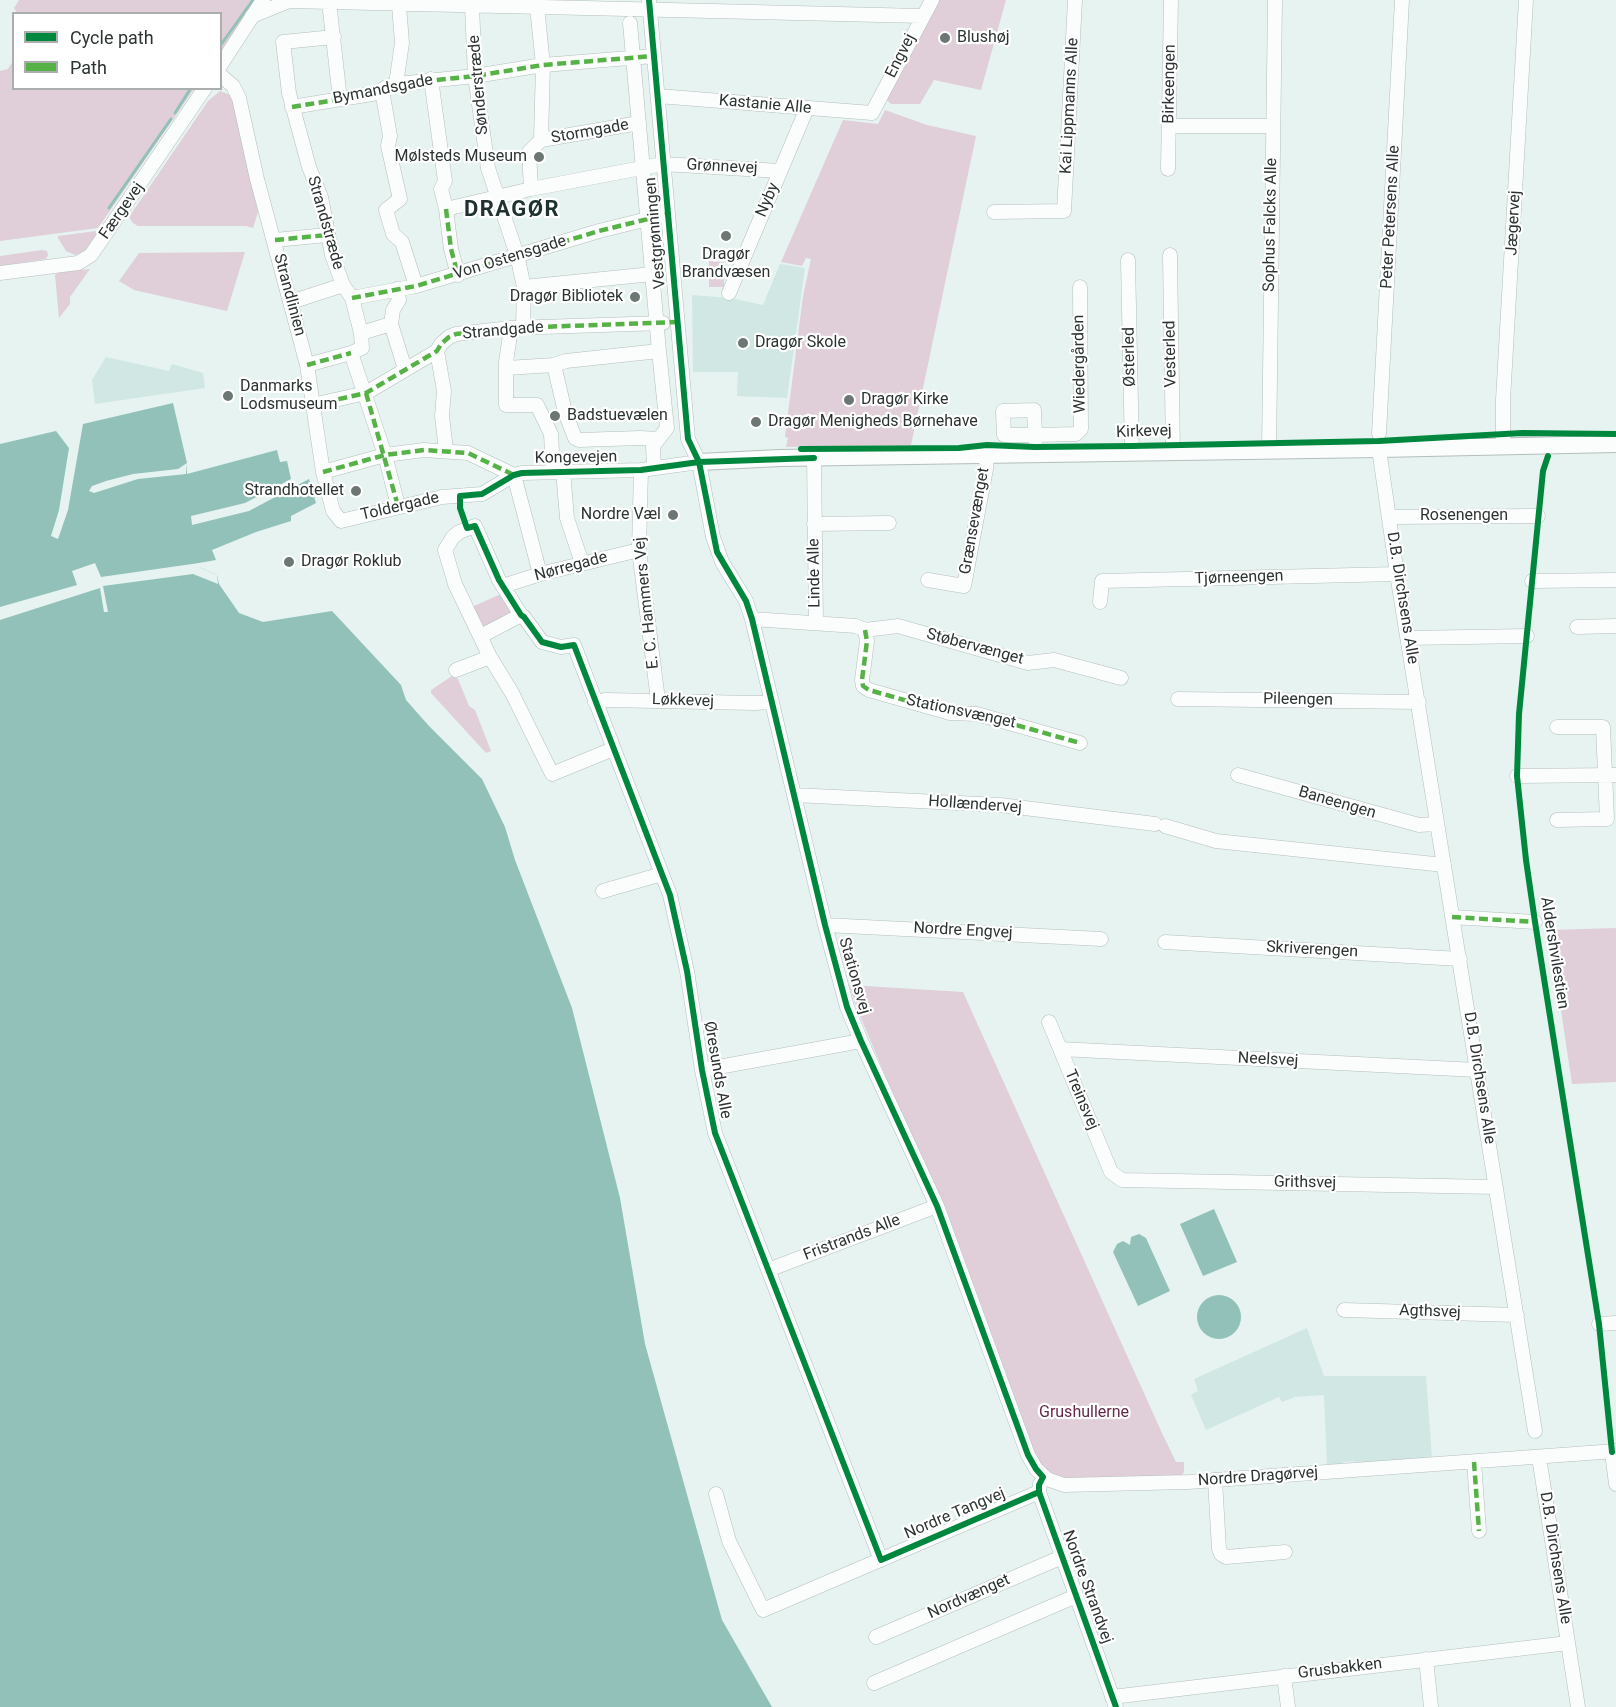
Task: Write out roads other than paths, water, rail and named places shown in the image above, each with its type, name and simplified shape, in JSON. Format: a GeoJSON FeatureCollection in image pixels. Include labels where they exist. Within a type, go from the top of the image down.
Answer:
{"type":"FeatureCollection","features":[{"type":"Feature","properties":{"kind":"main road","name":"Kirkevej"},"geometry":{"type":"LineString","coordinates":[[699,462],[1269,451],[1379,442],[1503,445],[1616,444]]}},
{"type":"Feature","properties":{"kind":"street"},"geometry":{"type":"LineString","coordinates":[[222,63],[263,0]]}},
{"type":"Feature","properties":{"kind":"street","name":"Engvej"},"geometry":{"type":"LineString","coordinates":[[872,113],[932,0]]}},
{"type":"Feature","properties":{"kind":"street","name":"Kai Lippmanns Alle"},"geometry":{"type":"LineString","coordinates":[[993,212],[1064,211],[1075,0]]}},
{"type":"Feature","properties":{"kind":"street","name":"Birkeengen"},"geometry":{"type":"LineString","coordinates":[[1168,169],[1171,0]]}},
{"type":"Feature","properties":{"kind":"street","name":"Sophus Falcks Alle"},"geometry":{"type":"LineString","coordinates":[[1269,451],[1275,0]]}},
{"type":"Feature","properties":{"kind":"street","name":"Peter Petersens Alle"},"geometry":{"type":"LineString","coordinates":[[1379,442],[1402,0]]}},
{"type":"Feature","properties":{"kind":"street","name":"Jægervej"},"geometry":{"type":"LineString","coordinates":[[1503,445],[1503,400],[1526,0]]}},
{"type":"Feature","properties":{"kind":"street"},"geometry":{"type":"LineString","coordinates":[[252,16],[289,1],[472,6],[508,3],[537,7],[650,5],[922,16]]}},
{"type":"Feature","properties":{"kind":"street"},"geometry":{"type":"LineString","coordinates":[[329,2],[340,99]]}},
{"type":"Feature","properties":{"kind":"street"},"geometry":{"type":"LineString","coordinates":[[396,84],[402,43],[399,5]]}},
{"type":"Feature","properties":{"kind":"street","name":"Vestgrønningen"},"geometry":{"type":"LineString","coordinates":[[650,5],[688,439],[699,462]]}},
{"type":"Feature","properties":{"kind":"street","name":"Sønderstræde"},"geometry":{"type":"LineString","coordinates":[[472,6],[475,76],[488,168],[517,255],[524,287],[517,328]]}},
{"type":"Feature","properties":{"kind":"street"},"geometry":{"type":"LineString","coordinates":[[531,189],[529,152],[541,140],[543,65],[537,7]]}},
{"type":"Feature","properties":{"kind":"street","name":"Vestgrønningen"},"geometry":{"type":"LineString","coordinates":[[630,23],[667,428],[653,447],[648,469]]}},
{"type":"Feature","properties":{"kind":"street","name":"Strandstræde"},"geometry":{"type":"LineString","coordinates":[[334,37],[283,42],[292,108],[309,167],[321,197],[327,235],[343,285],[352,298],[361,333]]}},
{"type":"Feature","properties":{"kind":"street","name":"Bymandsgade"},"geometry":{"type":"LineString","coordinates":[[292,108],[378,93],[396,84],[475,76],[543,65],[654,56]]}},
{"type":"Feature","properties":{"kind":"street","name":"Strandlinien"},"geometry":{"type":"LineString","coordinates":[[222,77],[233,86],[239,98],[257,179],[307,365],[323,472],[333,511],[341,522]]}},
{"type":"Feature","properties":{"kind":"street"},"geometry":{"type":"LineString","coordinates":[[432,79],[445,181],[441,189],[451,249],[458,275]]}},
{"type":"Feature","properties":{"kind":"street","name":"Færgevej"},"geometry":{"type":"LineString","coordinates":[[0,273],[78,263],[89,257],[204,90]]}},
{"type":"Feature","properties":{"kind":"street"},"geometry":{"type":"LineString","coordinates":[[382,90],[390,136],[388,146],[400,199],[386,210],[393,234],[402,242],[416,286]]}},
{"type":"Feature","properties":{"kind":"street","name":"Kastanie Alle"},"geometry":{"type":"LineString","coordinates":[[658,96],[872,113]]}},
{"type":"Feature","properties":{"kind":"street","name":"Nyby"},"geometry":{"type":"LineString","coordinates":[[729,293],[807,108]]}},
{"type":"Feature","properties":{"kind":"street","name":"Stormgade"},"geometry":{"type":"LineString","coordinates":[[541,140],[639,123]]}},
{"type":"Feature","properties":{"kind":"street"},"geometry":{"type":"LineString","coordinates":[[1169,126],[1273,126]]}},
{"type":"Feature","properties":{"kind":"street","name":"Grønnevej"},"geometry":{"type":"LineString","coordinates":[[446,209],[531,189],[663,164],[780,171]]}},
{"type":"Feature","properties":{"kind":"street","name":"Von Ostensgade"},"geometry":{"type":"LineString","coordinates":[[352,298],[416,286],[458,275],[517,255],[668,214]]}},
{"type":"Feature","properties":{"kind":"street"},"geometry":{"type":"LineString","coordinates":[[275,240],[327,235]]}},
{"type":"Feature","properties":{"kind":"street","name":"Vesterled"},"geometry":{"type":"LineString","coordinates":[[1170,255],[1173,453]]}},
{"type":"Feature","properties":{"kind":"street","name":"Østerled"},"geometry":{"type":"LineString","coordinates":[[1128,260],[1132,453]]}},
{"type":"Feature","properties":{"kind":"street"},"geometry":{"type":"LineString","coordinates":[[524,287],[652,274]]}},
{"type":"Feature","properties":{"kind":"street"},"geometry":{"type":"LineString","coordinates":[[291,302],[343,285]]}},
{"type":"Feature","properties":{"kind":"street","name":"Wiedergården"},"geometry":{"type":"LineString","coordinates":[[1035,454],[1035,435],[1076,434],[1081,429],[1080,287]]}},
{"type":"Feature","properties":{"kind":"street"},"geometry":{"type":"LineString","coordinates":[[397,289],[399,300],[393,310],[391,324],[405,369]]}},
{"type":"Feature","properties":{"kind":"street","name":"Strandgade"},"geometry":{"type":"LineString","coordinates":[[312,405],[366,393],[437,351],[441,344],[456,334],[517,328],[678,322]]}},
{"type":"Feature","properties":{"kind":"street"},"geometry":{"type":"LineString","coordinates":[[307,365],[362,348],[361,333],[391,324]]}},
{"type":"Feature","properties":{"kind":"street"},"geometry":{"type":"LineString","coordinates":[[517,328],[507,368],[506,405],[537,405],[551,434],[567,518],[582,563]]}},
{"type":"Feature","properties":{"kind":"street"},"geometry":{"type":"LineString","coordinates":[[437,351],[444,391],[442,416],[446,450]]}},
{"type":"Feature","properties":{"kind":"street"},"geometry":{"type":"LineString","coordinates":[[507,368],[659,351]]}},
{"type":"Feature","properties":{"kind":"street"},"geometry":{"type":"LineString","coordinates":[[351,352],[386,455],[398,506]]}},
{"type":"Feature","properties":{"kind":"street"},"geometry":{"type":"LineString","coordinates":[[554,364],[565,412],[575,438],[579,440],[658,439]]}},
{"type":"Feature","properties":{"kind":"street","name":"D.B. Dirchsens Alle"},"geometry":{"type":"LineString","coordinates":[[1379,442],[1397,574],[1535,1431]]}},
{"type":"Feature","properties":{"kind":"street","name":"Kongevejen"},"geometry":{"type":"LineString","coordinates":[[323,472],[386,455],[424,450],[446,450],[468,453],[514,475]]}},
{"type":"Feature","properties":{"kind":"street","name":"Grænsevænget"},"geometry":{"type":"LineString","coordinates":[[928,580],[964,586],[987,456]]}},
{"type":"Feature","properties":{"kind":"street","name":"Linde Alle"},"geometry":{"type":"LineString","coordinates":[[814,458],[816,623]]}},
{"type":"Feature","properties":{"kind":"street","name":"Kongevejen"},"geometry":{"type":"LineString","coordinates":[[460,496],[482,494],[514,475],[558,471],[648,469],[699,462]]}},
{"type":"Feature","properties":{"kind":"street","name":"Stationsvej"},"geometry":{"type":"LineString","coordinates":[[699,462],[717,552],[746,601],[752,619],[825,925],[847,1007],[937,1206],[1028,1455],[1043,1477]]}},
{"type":"Feature","properties":{"kind":"street","name":"E. C. Hammers Vej"},"geometry":{"type":"LineString","coordinates":[[648,469],[639,550],[658,700]]}},
{"type":"Feature","properties":{"kind":"street"},"geometry":{"type":"LineString","coordinates":[[514,475],[540,574]]}},
{"type":"Feature","properties":{"kind":"street","name":"Toldergade"},"geometry":{"type":"LineString","coordinates":[[341,522],[398,506],[442,497],[460,496]]}},
{"type":"Feature","properties":{"kind":"street","name":"Rosenengen"},"geometry":{"type":"LineString","coordinates":[[1389,517],[1538,516]]}},
{"type":"Feature","properties":{"kind":"street","name":"Linde Alle"},"geometry":{"type":"LineString","coordinates":[[814,524],[889,523]]}},
{"type":"Feature","properties":{"kind":"street"},"geometry":{"type":"LineString","coordinates":[[480,636],[521,615],[498,580],[475,526],[453,537],[445,550],[455,584],[489,657],[512,693],[552,774],[613,749]]}},
{"type":"Feature","properties":{"kind":"street","name":"Nørregade"},"geometry":{"type":"LineString","coordinates":[[503,586],[540,574],[639,550]]}},
{"type":"Feature","properties":{"kind":"street","name":"Tjørneengen"},"geometry":{"type":"LineString","coordinates":[[1100,602],[1102,581],[1397,574]]}},
{"type":"Feature","properties":{"kind":"street"},"geometry":{"type":"LineString","coordinates":[[1532,581],[1616,580]]}},
{"type":"Feature","properties":{"kind":"street","name":"Øresunds Alle"},"geometry":{"type":"LineString","coordinates":[[521,615],[542,642],[561,646],[574,645],[662,874],[670,895],[687,971],[702,1070],[715,1132],[881,1560]]}},
{"type":"Feature","properties":{"kind":"street","name":"Støbervænget"},"geometry":{"type":"LineString","coordinates":[[752,619],[856,626],[865,630],[898,626],[1028,663],[1054,660],[1121,678]]}},
{"type":"Feature","properties":{"kind":"street"},"geometry":{"type":"LineString","coordinates":[[1577,627],[1616,626]]}},
{"type":"Feature","properties":{"kind":"street","name":"Stationsvænget"},"geometry":{"type":"LineString","coordinates":[[865,630],[867,641],[862,680],[863,686],[870,690],[950,713],[977,714],[1080,742]]}},
{"type":"Feature","properties":{"kind":"street"},"geometry":{"type":"LineString","coordinates":[[1408,638],[1527,636]]}},
{"type":"Feature","properties":{"kind":"street"},"geometry":{"type":"LineString","coordinates":[[456,670],[489,657]]}},
{"type":"Feature","properties":{"kind":"street","name":"Pileengen"},"geometry":{"type":"LineString","coordinates":[[1178,699],[1419,702]]}},
{"type":"Feature","properties":{"kind":"street","name":"Løkkevej"},"geometry":{"type":"LineString","coordinates":[[595,702],[606,700],[772,702]]}},
{"type":"Feature","properties":{"kind":"street"},"geometry":{"type":"LineString","coordinates":[[1557,727],[1603,727],[1610,775],[1607,819],[1557,820]]}},
{"type":"Feature","properties":{"kind":"street","name":"Baneengen"},"geometry":{"type":"LineString","coordinates":[[1238,775],[1419,825],[1437,824]]}},
{"type":"Feature","properties":{"kind":"street"},"geometry":{"type":"LineString","coordinates":[[1517,776],[1610,775]]}},
{"type":"Feature","properties":{"kind":"street","name":"Hollændervej"},"geometry":{"type":"LineString","coordinates":[[794,795],[1000,805],[1160,825],[1216,841],[1444,865]]}},
{"type":"Feature","properties":{"kind":"street"},"geometry":{"type":"LineString","coordinates":[[603,891],[662,874]]}},
{"type":"Feature","properties":{"kind":"street"},"geometry":{"type":"LineString","coordinates":[[1452,917],[1535,922]]}},
{"type":"Feature","properties":{"kind":"street","name":"Nordre Engvej"},"geometry":{"type":"LineString","coordinates":[[825,925],[1101,939]]}},
{"type":"Feature","properties":{"kind":"street","name":"Skriverengen"},"geometry":{"type":"LineString","coordinates":[[1165,942],[1460,958]]}},
{"type":"Feature","properties":{"kind":"street","name":"Treinsvej"},"geometry":{"type":"LineString","coordinates":[[1049,1022],[1111,1172],[1116,1177]]}},
{"type":"Feature","properties":{"kind":"street"},"geometry":{"type":"LineString","coordinates":[[702,1070],[861,1041]]}},
{"type":"Feature","properties":{"kind":"street","name":"Neelsvej"},"geometry":{"type":"LineString","coordinates":[[1060,1050],[1477,1070]]}},
{"type":"Feature","properties":{"kind":"street","name":"Grithsvej"},"geometry":{"type":"LineString","coordinates":[[1116,1177],[1122,1180],[1496,1187]]}},
{"type":"Feature","properties":{"kind":"street","name":"Fristrands Alle"},"geometry":{"type":"LineString","coordinates":[[768,1270],[937,1206]]}},
{"type":"Feature","properties":{"kind":"street","name":"Agthsvej"},"geometry":{"type":"LineString","coordinates":[[1344,1310],[1517,1314]]}},
{"type":"Feature","properties":{"kind":"street"},"geometry":{"type":"LineString","coordinates":[[1599,1324],[1616,1323]]}},
{"type":"Feature","properties":{"kind":"street"},"geometry":{"type":"LineString","coordinates":[[1614,1452],[1616,1484]]}},
{"type":"Feature","properties":{"kind":"street","name":"Nordre Dragørvej"},"geometry":{"type":"LineString","coordinates":[[1043,1477],[1058,1484],[1071,1485],[1215,1480],[1614,1452]]}},
{"type":"Feature","properties":{"kind":"street","name":"D.B. Dirchsens Alle"},"geometry":{"type":"LineString","coordinates":[[1539,1457],[1578,1707]]}},
{"type":"Feature","properties":{"kind":"street"},"geometry":{"type":"LineString","coordinates":[[1474,1462],[1479,1532]]}},
{"type":"Feature","properties":{"kind":"street"},"geometry":{"type":"LineString","coordinates":[[1039,1492],[1039,1485],[1043,1477]]}},
{"type":"Feature","properties":{"kind":"street"},"geometry":{"type":"LineString","coordinates":[[1215,1480],[1218,1549],[1221,1554],[1226,1557],[1285,1552]]}},
{"type":"Feature","properties":{"kind":"street","name":"Nordre Tangvej"},"geometry":{"type":"LineString","coordinates":[[716,1494],[729,1541],[763,1610],[1039,1492]]}},
{"type":"Feature","properties":{"kind":"street","name":"Nordre Strandvej"},"geometry":{"type":"LineString","coordinates":[[1039,1492],[1114,1702]]}},
{"type":"Feature","properties":{"kind":"street","name":"Nordvænget"},"geometry":{"type":"LineString","coordinates":[[876,1637],[1062,1557]]}},
{"type":"Feature","properties":{"kind":"street","name":"Nordre Strandvej"},"geometry":{"type":"LineString","coordinates":[[874,1683],[1076,1596]]}},
{"type":"Feature","properties":{"kind":"street","name":"Grusbakken"},"geometry":{"type":"LineString","coordinates":[[1114,1702],[1284,1676],[1568,1643]]}},
{"type":"Feature","properties":{"kind":"street"},"geometry":{"type":"LineString","coordinates":[[1426,1659],[1431,1707]]}},
{"type":"Feature","properties":{"kind":"street"},"geometry":{"type":"LineString","coordinates":[[1284,1676],[1288,1707]]}},
{"type":"Feature","properties":{"kind":"waterway"},"geometry":{"type":"LineString","coordinates":[[222,43],[253,0]]}},
{"type":"Feature","properties":{"kind":"waterway"},"geometry":{"type":"LineString","coordinates":[[175,113],[190,90]]}},
{"type":"Feature","properties":{"kind":"waterway"},"geometry":{"type":"LineString","coordinates":[[109,208],[171,119]]}},
{"type":"Feature","properties":{"kind":"place","name":"Blushøj"},"geometry":{"type":"Point","coordinates":[945,38]}},
{"type":"Feature","properties":{"kind":"place","name":"Mølsteds Museum"},"geometry":{"type":"Point","coordinates":[539,157]}},
{"type":"Feature","properties":{"kind":"place","name":"Dragør Brandvæsen"},"geometry":{"type":"Point","coordinates":[726,236]}},
{"type":"Feature","properties":{"kind":"place","name":"Dragør Bibliotek"},"geometry":{"type":"Point","coordinates":[635,297]}},
{"type":"Feature","properties":{"kind":"place","name":"Dragør Skole"},"geometry":{"type":"Point","coordinates":[743,343]}},
{"type":"Feature","properties":{"kind":"place","name":"Danmarks Lodsmuseum"},"geometry":{"type":"Point","coordinates":[228,396]}},
{"type":"Feature","properties":{"kind":"place","name":"Dragør Kirke"},"geometry":{"type":"Point","coordinates":[849,400]}},
{"type":"Feature","properties":{"kind":"place","name":"Badstuevælen"},"geometry":{"type":"Point","coordinates":[555,416]}},
{"type":"Feature","properties":{"kind":"place","name":"Dragør Menigheds Børnehave"},"geometry":{"type":"Point","coordinates":[756,422]}},
{"type":"Feature","properties":{"kind":"place","name":"Strandhotellet"},"geometry":{"type":"Point","coordinates":[356,491]}},
{"type":"Feature","properties":{"kind":"place","name":"Nordre Væl"},"geometry":{"type":"Point","coordinates":[673,515]}},
{"type":"Feature","properties":{"kind":"place","name":"Dragør Roklub"},"geometry":{"type":"Point","coordinates":[289,562]}},
{"type":"Feature","properties":{"kind":"district","name":"DRAGØR"},"geometry":{"type":"Point","coordinates":[512,210]}},
{"type":"Feature","properties":{"kind":"park label","name":"Grushullerne"},"geometry":{"type":"Point","coordinates":[1084,1413]}}]}
